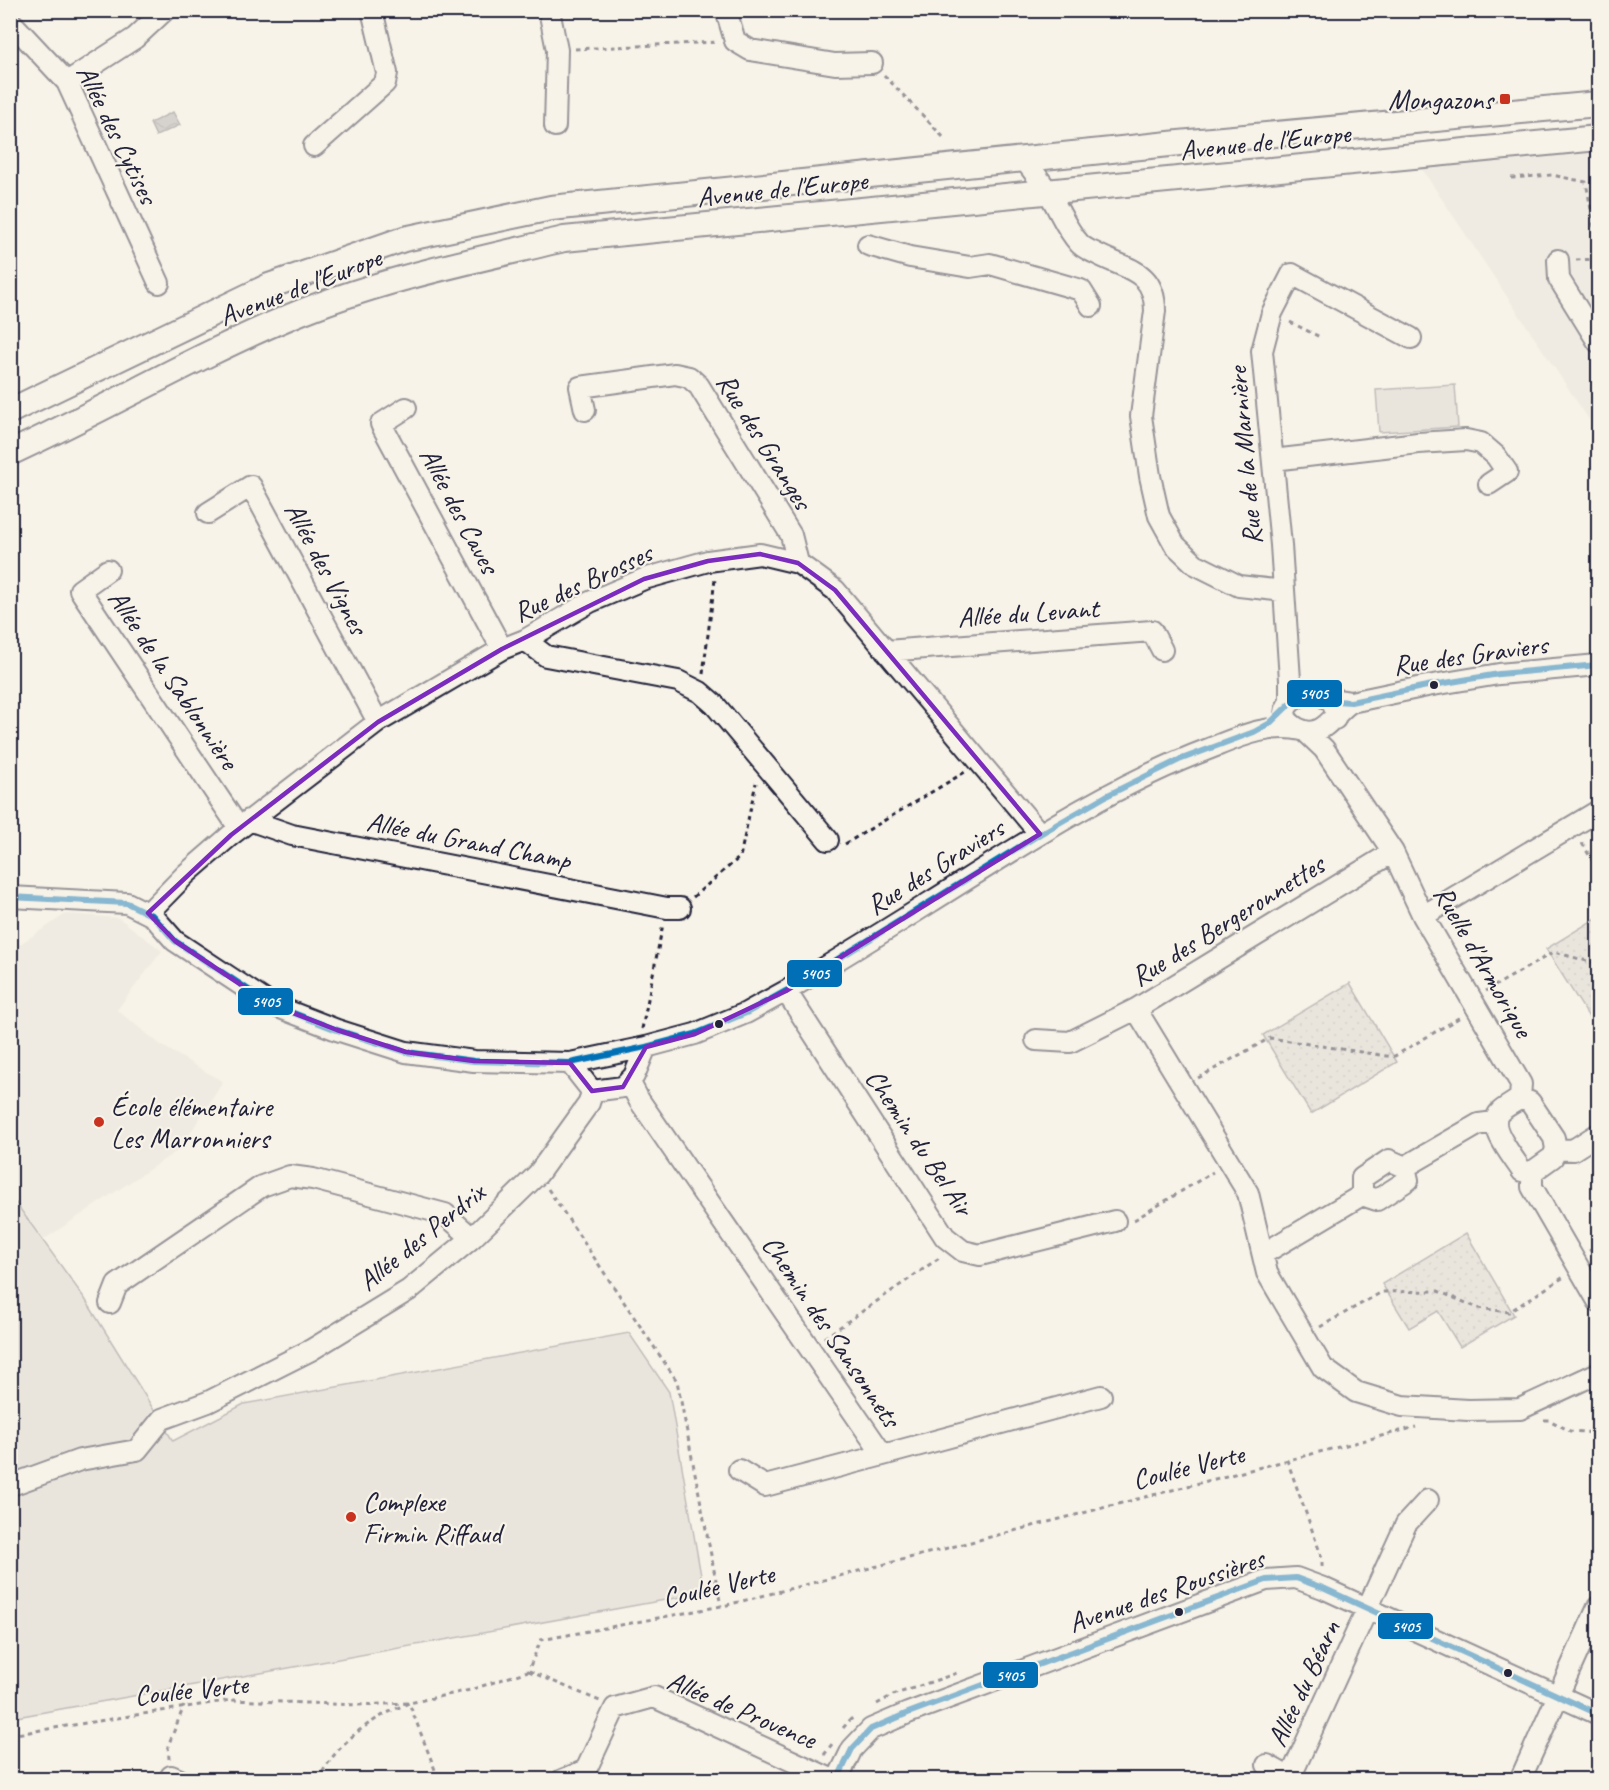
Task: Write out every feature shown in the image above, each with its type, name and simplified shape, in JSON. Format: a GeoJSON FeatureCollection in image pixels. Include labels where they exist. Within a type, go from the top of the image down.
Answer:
{"type":"FeatureCollection","features":[{"type":"Feature","properties":{"kind":"main road","name":"Avenue de l'Europe"},"geometry":{"type":"LineString","coordinates":[[10,411],[269,286],[404,239],[551,208],[1024,159],[1599,104]]}},
{"type":"Feature","properties":{"kind":"main road"},"geometry":{"type":"LineString","coordinates":[[1268,135],[1269,171]]}},
{"type":"Feature","properties":{"kind":"main road","name":"Avenue de l'Europe"},"geometry":{"type":"LineString","coordinates":[[10,453],[191,362],[290,317],[407,276],[564,239],[1599,138]]}},
{"type":"Feature","properties":{"kind":"street"},"geometry":{"type":"LineString","coordinates":[[67,82],[135,38],[165,10]]}},
{"type":"Feature","properties":{"kind":"street"},"geometry":{"type":"LineString","coordinates":[[314,146],[385,83],[387,73],[372,10]]}},
{"type":"Feature","properties":{"kind":"street"},"geometry":{"type":"LineString","coordinates":[[549,10],[557,50],[555,126]]}},
{"type":"Feature","properties":{"kind":"street"},"geometry":{"type":"LineString","coordinates":[[726,10],[735,41],[750,50],[835,64],[872,63]]}},
{"type":"Feature","properties":{"kind":"street","name":"Allée des Cytises"},"geometry":{"type":"LineString","coordinates":[[10,21],[67,82],[159,283]]}},
{"type":"Feature","properties":{"kind":"street"},"geometry":{"type":"LineString","coordinates":[[1024,159],[1048,192],[1081,246],[1138,273],[1149,283],[1155,295],[1142,416],[1150,476],[1159,516],[1175,545],[1196,564],[1239,586],[1284,591]]}},
{"type":"Feature","properties":{"kind":"street"},"geometry":{"type":"LineString","coordinates":[[868,245],[910,257],[970,267],[990,264],[1081,290],[1091,306]]}},
{"type":"Feature","properties":{"kind":"street"},"geometry":{"type":"LineString","coordinates":[[1558,260],[1559,279],[1599,342]]}},
{"type":"Feature","properties":{"kind":"street","name":"Rue de la Marnière"},"geometry":{"type":"LineString","coordinates":[[1288,705],[1284,591],[1262,351],[1272,313],[1292,274],[1412,338]]}},
{"type":"Feature","properties":{"kind":"street","name":"Rue des Granges"},"geometry":{"type":"LineString","coordinates":[[585,410],[580,387],[675,374],[689,377],[699,386],[791,535],[798,563]]}},
{"type":"Feature","properties":{"kind":"street","name":"Allée des Caves"},"geometry":{"type":"LineString","coordinates":[[406,408],[381,424],[502,649]]}},
{"type":"Feature","properties":{"kind":"street"},"geometry":{"type":"LineString","coordinates":[[1273,459],[1466,440],[1481,443],[1496,456],[1507,472],[1489,484]]}},
{"type":"Feature","properties":{"kind":"street","name":"Allée des Vignes"},"geometry":{"type":"LineString","coordinates":[[208,513],[251,486],[378,722]]}},
{"type":"Feature","properties":{"kind":"street","name":"Rue des Brosses"},"geometry":{"type":"LineString","coordinates":[[148,913],[186,874],[244,824],[378,722],[502,649],[590,603],[644,579],[718,560],[760,554],[798,563],[835,590],[1040,834]]}},
{"type":"Feature","properties":{"kind":"street","name":"Allée de la Sablonnière"},"geometry":{"type":"LineString","coordinates":[[108,570],[80,590],[244,824]]}},
{"type":"Feature","properties":{"kind":"street","name":"Allée du Levant"},"geometry":{"type":"LineString","coordinates":[[886,651],[1152,631],[1162,650]]}},
{"type":"Feature","properties":{"kind":"street"},"geometry":{"type":"LineString","coordinates":[[525,639],[546,656],[678,681],[700,692],[761,759],[828,840]]}},
{"type":"Feature","properties":{"kind":"street","name":"Rue des Graviers"},"geometry":{"type":"LineString","coordinates":[[1324,697],[1351,702],[1417,688],[1499,675],[1599,665]]}},
{"type":"Feature","properties":{"kind":"street"},"geometry":{"type":"LineString","coordinates":[[1288,667],[1332,705],[1332,721],[1328,730],[1328,745],[1332,761]]}},
{"type":"Feature","properties":{"kind":"street"},"geometry":{"type":"LineString","coordinates":[[1324,697],[1310,693],[1295,697],[1288,705],[1286,713],[1289,720],[1304,730],[1315,732],[1332,721],[1351,702]]}},
{"type":"Feature","properties":{"kind":"street","name":"Rue des Graviers"},"geometry":{"type":"LineString","coordinates":[[10,897],[127,903],[148,913],[176,941],[270,1004],[337,1030],[406,1052],[474,1061],[570,1063],[695,1034],[746,1013],[786,992],[1040,834],[1106,796],[1179,760],[1254,732],[1270,723],[1288,705]]}},
{"type":"Feature","properties":{"kind":"street","name":"Rue des Graviers"},"geometry":{"type":"LineString","coordinates":[[1254,732],[1284,727],[1304,730]]}},
{"type":"Feature","properties":{"kind":"street","name":"Ruelle d'Armorique"},"geometry":{"type":"LineString","coordinates":[[1304,730],[1318,741],[1393,852],[1423,916],[1521,1084],[1520,1098]]}},
{"type":"Feature","properties":{"kind":"street"},"geometry":{"type":"LineString","coordinates":[[1423,916],[1599,811]]}},
{"type":"Feature","properties":{"kind":"street","name":"Allée du Grand Champ"},"geometry":{"type":"LineString","coordinates":[[244,824],[674,908]]}},
{"type":"Feature","properties":{"kind":"street","name":"Rue des Bergeronnettes"},"geometry":{"type":"LineString","coordinates":[[1393,852],[1136,1009],[1248,1192],[1267,1273],[1323,1368],[1356,1392],[1402,1406],[1468,1410],[1520,1409],[1599,1373]]}},
{"type":"Feature","properties":{"kind":"street","name":"Chemin du Bel Air"},"geometry":{"type":"LineString","coordinates":[[786,992],[945,1237],[963,1251],[980,1255],[1115,1221]]}},
{"type":"Feature","properties":{"kind":"street"},"geometry":{"type":"LineString","coordinates":[[1036,1040],[1071,1042],[1136,1009]]}},
{"type":"Feature","properties":{"kind":"street"},"geometry":{"type":"LineString","coordinates":[[570,1063],[592,1091],[623,1087],[634,1076],[646,1047]]}},
{"type":"Feature","properties":{"kind":"street","name":"Chemin des Sansonnets"},"geometry":{"type":"LineString","coordinates":[[629,1081],[639,1100],[883,1455],[1101,1396]]}},
{"type":"Feature","properties":{"kind":"street","name":"Allée des Perdrix"},"geometry":{"type":"LineString","coordinates":[[10,1482],[14,1484],[80,1460],[137,1450],[162,1419],[207,1402],[311,1350],[409,1290],[472,1238],[538,1174],[589,1103],[592,1091]]}},
{"type":"Feature","properties":{"kind":"street"},"geometry":{"type":"LineString","coordinates":[[1520,1098],[1530,1102],[1554,1138],[1556,1149],[1553,1157],[1532,1172],[1522,1171],[1497,1131],[1495,1122],[1498,1113],[1520,1098]]}},
{"type":"Feature","properties":{"kind":"street"},"geometry":{"type":"LineString","coordinates":[[1263,1254],[1362,1195],[1377,1200],[1408,1180],[1405,1167],[1479,1124],[1495,1122]]}},
{"type":"Feature","properties":{"kind":"street"},"geometry":{"type":"LineString","coordinates":[[1556,1149],[1573,1150],[1599,1134]]}},
{"type":"Feature","properties":{"kind":"street"},"geometry":{"type":"LineString","coordinates":[[1532,1172],[1532,1187],[1599,1301]]}},
{"type":"Feature","properties":{"kind":"street"},"geometry":{"type":"LineString","coordinates":[[110,1302],[117,1285],[262,1186],[290,1176],[313,1179],[445,1214],[472,1238]]}},
{"type":"Feature","properties":{"kind":"street"},"geometry":{"type":"LineString","coordinates":[[739,1470],[765,1486],[883,1455]]}},
{"type":"Feature","properties":{"kind":"street","name":"Allée du Béarn"},"geometry":{"type":"LineString","coordinates":[[1291,1779],[1406,1524],[1428,1500]]}},
{"type":"Feature","properties":{"kind":"street","name":"Avenue des Roussières"},"geometry":{"type":"LineString","coordinates":[[835,1779],[852,1749],[871,1729],[908,1713],[1266,1580],[1296,1578],[1323,1588],[1599,1714]]}},
{"type":"Feature","properties":{"kind":"street"},"geometry":{"type":"LineString","coordinates":[[1520,1779],[1599,1607]]}},
{"type":"Feature","properties":{"kind":"street","name":"Allée de Provence"},"geometry":{"type":"LineString","coordinates":[[615,1708],[654,1697],[835,1779]]}},
{"type":"Feature","properties":{"kind":"street"},"geometry":{"type":"LineString","coordinates":[[562,1779],[586,1770],[615,1708]]}},
{"type":"Feature","properties":{"kind":"street"},"geometry":{"type":"LineString","coordinates":[[1267,1765],[1291,1779]]}},
{"type":"Feature","properties":{"kind":"path"},"geometry":{"type":"LineString","coordinates":[[557,50],[735,41]]}},
{"type":"Feature","properties":{"kind":"path"},"geometry":{"type":"LineString","coordinates":[[872,63],[946,140]]}},
{"type":"Feature","properties":{"kind":"path"},"geometry":{"type":"LineString","coordinates":[[1511,178],[1552,175],[1586,182],[1599,249]]}},
{"type":"Feature","properties":{"kind":"path"},"geometry":{"type":"LineString","coordinates":[[1272,313],[1320,337]]}},
{"type":"Feature","properties":{"kind":"path"},"geometry":{"type":"LineString","coordinates":[[700,692],[718,560]]}},
{"type":"Feature","properties":{"kind":"path"},"geometry":{"type":"LineString","coordinates":[[646,1047],[641,1036],[674,908],[740,857],[761,759]]}},
{"type":"Feature","properties":{"kind":"path"},"geometry":{"type":"LineString","coordinates":[[828,840],[847,844],[980,762]]}},
{"type":"Feature","properties":{"kind":"path"},"geometry":{"type":"LineString","coordinates":[[1572,826],[1599,870]]}},
{"type":"Feature","properties":{"kind":"path"},"geometry":{"type":"LineString","coordinates":[[1183,1086],[1270,1038],[1393,1058],[1554,952],[1599,964]]}},
{"type":"Feature","properties":{"kind":"path"},"geometry":{"type":"LineString","coordinates":[[1115,1221],[1129,1223],[1229,1162]]}},
{"type":"Feature","properties":{"kind":"path"},"geometry":{"type":"LineString","coordinates":[[538,1174],[677,1381],[721,1606]]}},
{"type":"Feature","properties":{"kind":"path"},"geometry":{"type":"LineString","coordinates":[[810,1348],[958,1245]]}},
{"type":"Feature","properties":{"kind":"path"},"geometry":{"type":"LineString","coordinates":[[1303,1336],[1382,1292],[1438,1291],[1478,1308],[1509,1312],[1579,1268]]}},
{"type":"Feature","properties":{"kind":"path","name":"Coulée Verte"},"geometry":{"type":"LineString","coordinates":[[10,1735],[231,1700],[357,1705],[409,1703],[470,1690],[528,1671],[541,1640],[721,1606],[1421,1426],[1432,1408]]}},
{"type":"Feature","properties":{"kind":"path"},"geometry":{"type":"LineString","coordinates":[[1520,1409],[1529,1420],[1549,1420],[1570,1431],[1599,1432]]}},
{"type":"Feature","properties":{"kind":"path"},"geometry":{"type":"LineString","coordinates":[[1287,1460],[1322,1558],[1323,1588]]}},
{"type":"Feature","properties":{"kind":"path"},"geometry":{"type":"LineString","coordinates":[[528,1671],[615,1708]]}},
{"type":"Feature","properties":{"kind":"path"},"geometry":{"type":"LineString","coordinates":[[318,1779],[339,1747],[366,1725],[409,1703],[439,1779]]}},
{"type":"Feature","properties":{"kind":"path"},"geometry":{"type":"LineString","coordinates":[[173,1778],[168,1746],[184,1706]]}},
{"type":"Feature","properties":{"kind":"highlighted area"},"geometry":{"type":"Polygon","coordinates":[[[760,554],[798,563],[835,590],[1040,834],[786,991],[695,1034],[646,1047],[623,1087],[592,1091],[570,1063],[474,1061],[406,1052],[337,1030],[270,1004],[175,941],[148,913],[231,835],[378,722],[502,649],[644,579],[708,561],[760,554]]]}},
{"type":"Feature","properties":{"kind":"shaded area"},"geometry":{"type":"Polygon","coordinates":[[[1598,123],[1598,433],[1408,148],[1598,123]]]}},
{"type":"Feature","properties":{"kind":"shaded area"},"geometry":{"type":"Polygon","coordinates":[[[1455,385],[1458,427],[1379,432],[1376,390],[1455,385]]]}},
{"type":"Feature","properties":{"kind":"shaded area"},"geometry":{"type":"Polygon","coordinates":[[[66,914],[119,918],[162,951],[117,1010],[161,1045],[223,1082],[180,1149],[43,1240],[11,1195],[11,950],[66,914]]]}},
{"type":"Feature","properties":{"kind":"shaded area"},"geometry":{"type":"Polygon","coordinates":[[[1598,917],[1598,1029],[1597,1030],[1546,949],[1598,917]]]}},
{"type":"Feature","properties":{"kind":"shaded area"},"geometry":{"type":"Polygon","coordinates":[[[1350,983],[1397,1062],[1311,1114],[1263,1035],[1350,983]]]}},
{"type":"Feature","properties":{"kind":"shaded area","name":"Complexe Firmin Riffaud"},"geometry":{"type":"Polygon","coordinates":[[[10,1195],[85,1299],[173,1441],[244,1404],[629,1333],[669,1392],[704,1593],[11,1718],[10,1195]]]}},
{"type":"Feature","properties":{"kind":"shaded area"},"geometry":{"type":"Polygon","coordinates":[[[1466,1233],[1514,1315],[1460,1347],[1438,1311],[1409,1328],[1382,1284],[1466,1233]]]}},
{"type":"Feature","properties":{"kind":"water"},"geometry":{"type":"Polygon","coordinates":[[[173,112],[180,125],[156,136],[150,123],[173,112]]]}},
{"type":"Feature","properties":{"kind":"transit line","name":"5405"},"geometry":{"type":"LineString","coordinates":[[10,897],[127,903],[153,916],[175,941],[270,1004],[337,1030],[406,1052],[474,1061],[570,1063],[695,1034],[746,1013],[786,991],[1040,834],[1106,796],[1179,760],[1254,732],[1270,723],[1299,695],[1316,693],[1336,701],[1351,702],[1499,674],[1598,665]]}},
{"type":"Feature","properties":{"kind":"transit line","name":"5405"},"geometry":{"type":"LineString","coordinates":[[837,1780],[852,1749],[871,1729],[908,1713],[1266,1580],[1296,1578],[1323,1588],[1598,1714]]}},
{"type":"Feature","properties":{"kind":"place","name":"Mongazons"},"geometry":{"type":"Point","coordinates":[1505,99]}},
{"type":"Feature","properties":{"kind":"place","name":"École élémentaire Les Marronniers"},"geometry":{"type":"Point","coordinates":[99,1122]}},
{"type":"Feature","properties":{"kind":"place","name":"Complexe Firmin Riffaud"},"geometry":{"type":"Point","coordinates":[351,1517]}}]}
